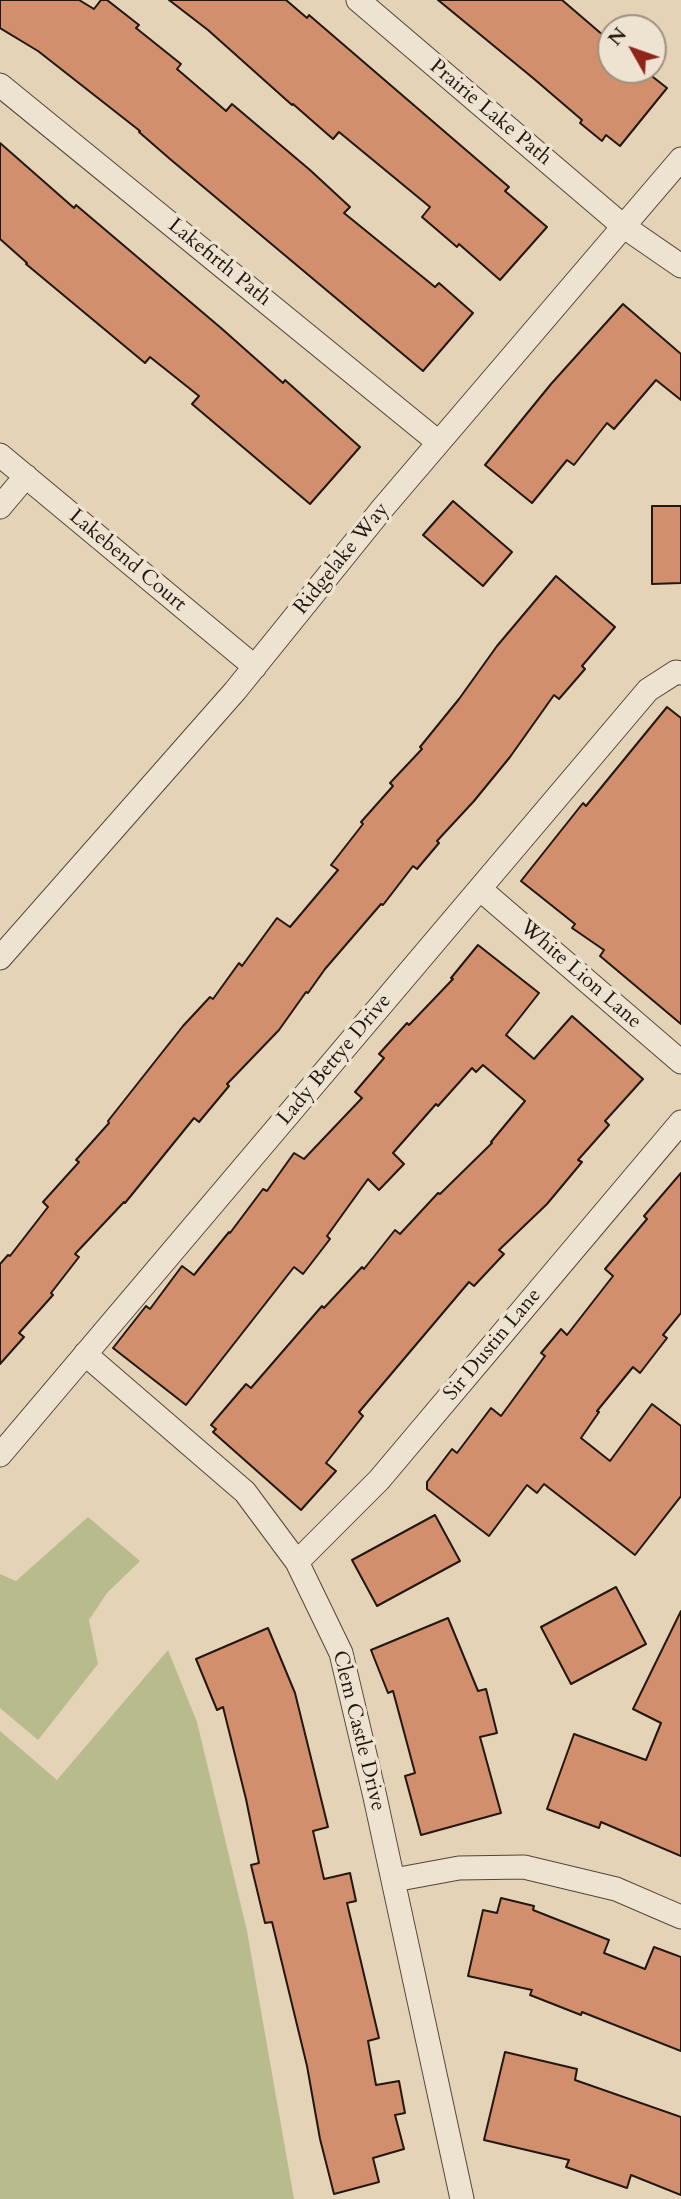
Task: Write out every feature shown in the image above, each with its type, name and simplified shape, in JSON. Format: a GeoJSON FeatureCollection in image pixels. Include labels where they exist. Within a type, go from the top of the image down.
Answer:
{"type":"FeatureCollection","features":[{"type":"Feature","properties":{"kind":"street","name":"Prairie Lake Path"},"geometry":{"type":"LineString","coordinates":[[358,0],[623,226],[681,266]]}},
{"type":"Feature","properties":{"kind":"street","name":"Lakefirth Path"},"geometry":{"type":"LineString","coordinates":[[0,85],[438,442]]}},
{"type":"Feature","properties":{"kind":"street","name":"Ridgelake Way"},"geometry":{"type":"LineString","coordinates":[[0,958],[255,667],[438,442],[681,159]]}},
{"type":"Feature","properties":{"kind":"street","name":"Lakebend Court"},"geometry":{"type":"LineString","coordinates":[[0,455],[255,667]]}},
{"type":"Feature","properties":{"kind":"street"},"geometry":{"type":"LineString","coordinates":[[0,507],[26,477]]}},
{"type":"Feature","properties":{"kind":"street","name":"Lady Bettye Drive"},"geometry":{"type":"LineString","coordinates":[[0,1455],[648,690],[679,673]]}},
{"type":"Feature","properties":{"kind":"street","name":"White Lion Lane"},"geometry":{"type":"LineString","coordinates":[[480,889],[681,1062]]}},
{"type":"Feature","properties":{"kind":"street","name":"Sir Dustin Lane"},"geometry":{"type":"LineString","coordinates":[[297,1562],[379,1480],[681,1122]]}},
{"type":"Feature","properties":{"kind":"street","name":"Clem Castle Drive"},"geometry":{"type":"LineString","coordinates":[[85,1354],[245,1493],[297,1562],[341,1653],[394,1880],[462,2199]]}},
{"type":"Feature","properties":{"kind":"street"},"geometry":{"type":"LineString","coordinates":[[394,1880],[459,1867],[524,1867],[616,1889],[681,1917]]}},
{"type":"Feature","properties":{"kind":"green space"},"geometry":{"type":"Polygon","coordinates":[[[88,1517],[140,1561],[107,1593],[89,1620],[98,1664],[38,1740],[0,1708],[0,1574],[16,1581],[88,1517]]]}},
{"type":"Feature","properties":{"kind":"green space"},"geometry":{"type":"Polygon","coordinates":[[[168,1650],[197,1722],[247,1931],[294,2199],[0,2199],[0,1731],[57,1780],[168,1650]]]}},
{"type":"Feature","properties":{"kind":"building"},"geometry":{"type":"Polygon","coordinates":[[[0,0],[79,0],[94,9],[101,0],[107,0],[139,25],[136,28],[181,64],[177,69],[226,111],[232,104],[310,170],[350,207],[344,213],[435,287],[439,283],[473,313],[423,371],[140,131],[38,51],[0,28],[0,0]]]}},
{"type":"Feature","properties":{"kind":"building"},"geometry":{"type":"Polygon","coordinates":[[[169,0],[286,0],[307,18],[309,15],[509,187],[505,191],[547,227],[500,280],[459,244],[457,247],[422,217],[430,207],[339,132],[333,139],[208,30],[169,0]]]}},
{"type":"Feature","properties":{"kind":"building"},"geometry":{"type":"Polygon","coordinates":[[[438,0],[562,0],[597,30],[597,84],[662,84],[667,88],[620,146],[606,135],[602,141],[533,78],[438,0]]]}},
{"type":"Feature","properties":{"kind":"building"},"geometry":{"type":"Polygon","coordinates":[[[0,143],[283,383],[285,380],[360,447],[310,504],[192,404],[199,396],[150,357],[145,363],[26,264],[0,239],[0,143]]]}},
{"type":"Feature","properties":{"kind":"building"},"geometry":{"type":"Polygon","coordinates":[[[623,304],[681,354],[681,400],[656,380],[614,429],[607,423],[574,465],[567,460],[532,503],[485,465],[551,384],[623,304]]]}},
{"type":"Feature","properties":{"kind":"building"},"geometry":{"type":"Polygon","coordinates":[[[453,501],[512,552],[483,586],[423,535],[453,501]]]}},
{"type":"Feature","properties":{"kind":"building"},"geometry":{"type":"Polygon","coordinates":[[[652,506],[681,506],[681,583],[652,584],[652,506]]]}},
{"type":"Feature","properties":{"kind":"building"},"geometry":{"type":"Polygon","coordinates":[[[556,576],[615,627],[582,666],[585,669],[559,699],[554,695],[510,757],[474,801],[437,841],[439,843],[417,869],[413,866],[383,905],[381,904],[325,969],[279,1030],[227,1084],[229,1086],[199,1122],[194,1118],[125,1203],[75,1254],[79,1257],[51,1293],[53,1295],[19,1333],[24,1337],[0,1364],[0,1264],[10,1256],[48,1207],[43,1202],[79,1162],[76,1160],[109,1123],[183,1026],[210,997],[213,999],[239,963],[242,966],[277,918],[290,927],[338,870],[331,865],[363,824],[361,822],[393,786],[390,783],[422,749],[420,747],[497,646],[556,576]]]}},
{"type":"Feature","properties":{"kind":"building"},"geometry":{"type":"Polygon","coordinates":[[[667,707],[681,718],[681,1024],[600,956],[604,950],[572,928],[575,924],[521,881],[583,803],[586,806],[667,707]]]}},
{"type":"Feature","properties":{"kind":"building"},"geometry":{"type":"Polygon","coordinates":[[[478,945],[539,993],[506,1035],[534,1059],[572,1016],[643,1079],[605,1121],[609,1125],[578,1160],[582,1162],[547,1204],[499,1250],[504,1254],[474,1286],[469,1282],[359,1412],[363,1416],[326,1463],[336,1471],[301,1510],[213,1432],[216,1429],[211,1425],[246,1384],[251,1388],[322,1306],[324,1308],[362,1267],[364,1269],[395,1230],[400,1234],[438,1193],[492,1143],[525,1101],[483,1065],[476,1072],[472,1068],[393,1153],[404,1164],[379,1190],[368,1179],[327,1236],[330,1239],[303,1274],[294,1267],[186,1405],[113,1348],[146,1306],[150,1309],[182,1266],[194,1275],[263,1189],[267,1191],[294,1153],[304,1159],[362,1098],[355,1092],[384,1058],[379,1054],[453,979],[451,978],[478,945]]]}},
{"type":"Feature","properties":{"kind":"building"},"geometry":{"type":"Polygon","coordinates":[[[681,1173],[681,1313],[663,1335],[667,1338],[640,1373],[633,1367],[597,1411],[599,1412],[581,1438],[610,1461],[652,1404],[681,1426],[681,1496],[635,1555],[544,1484],[537,1493],[527,1485],[489,1536],[427,1489],[427,1482],[452,1449],[457,1453],[491,1408],[501,1416],[545,1356],[541,1353],[561,1329],[567,1335],[613,1276],[605,1269],[647,1219],[644,1216],[681,1173]]]}},
{"type":"Feature","properties":{"kind":"building"},"geometry":{"type":"Polygon","coordinates":[[[435,1515],[460,1561],[377,1606],[352,1560],[435,1515]]]}},
{"type":"Feature","properties":{"kind":"building"},"geometry":{"type":"Polygon","coordinates":[[[616,1587],[646,1644],[571,1684],[541,1627],[616,1587]]]}},
{"type":"Feature","properties":{"kind":"building"},"geometry":{"type":"Polygon","coordinates":[[[681,1611],[681,1856],[601,1822],[599,1828],[547,1809],[574,1734],[646,1760],[661,1723],[633,1709],[681,1611]]]}},
{"type":"Feature","properties":{"kind":"building"},"geometry":{"type":"Polygon","coordinates":[[[448,1618],[478,1691],[486,1689],[497,1733],[480,1737],[501,1813],[421,1835],[405,1776],[415,1773],[393,1691],[388,1693],[371,1650],[448,1618]]]}},
{"type":"Feature","properties":{"kind":"building"},"geometry":{"type":"Polygon","coordinates":[[[268,1628],[295,1693],[328,1827],[313,1831],[324,1879],[350,1873],[356,1901],[347,1903],[379,2038],[368,2041],[376,2085],[399,2081],[405,2113],[395,2115],[404,2149],[373,2158],[379,2182],[334,2194],[320,2139],[307,2066],[272,1922],[265,1923],[251,1865],[259,1863],[223,1707],[217,1710],[196,1659],[268,1628]]]}},
{"type":"Feature","properties":{"kind":"building"},"geometry":{"type":"Polygon","coordinates":[[[501,1898],[534,1906],[533,1910],[609,1940],[604,1953],[645,1969],[654,1947],[681,1957],[681,2051],[582,2012],[581,2015],[530,1995],[532,1990],[468,1976],[483,1910],[497,1913],[501,1898]]]}},
{"type":"Feature","properties":{"kind":"building"},"geometry":{"type":"Polygon","coordinates":[[[505,2052],[577,2069],[575,2080],[681,2117],[681,2195],[631,2175],[627,2188],[566,2167],[569,2160],[484,2140],[505,2052]]]}}]}
